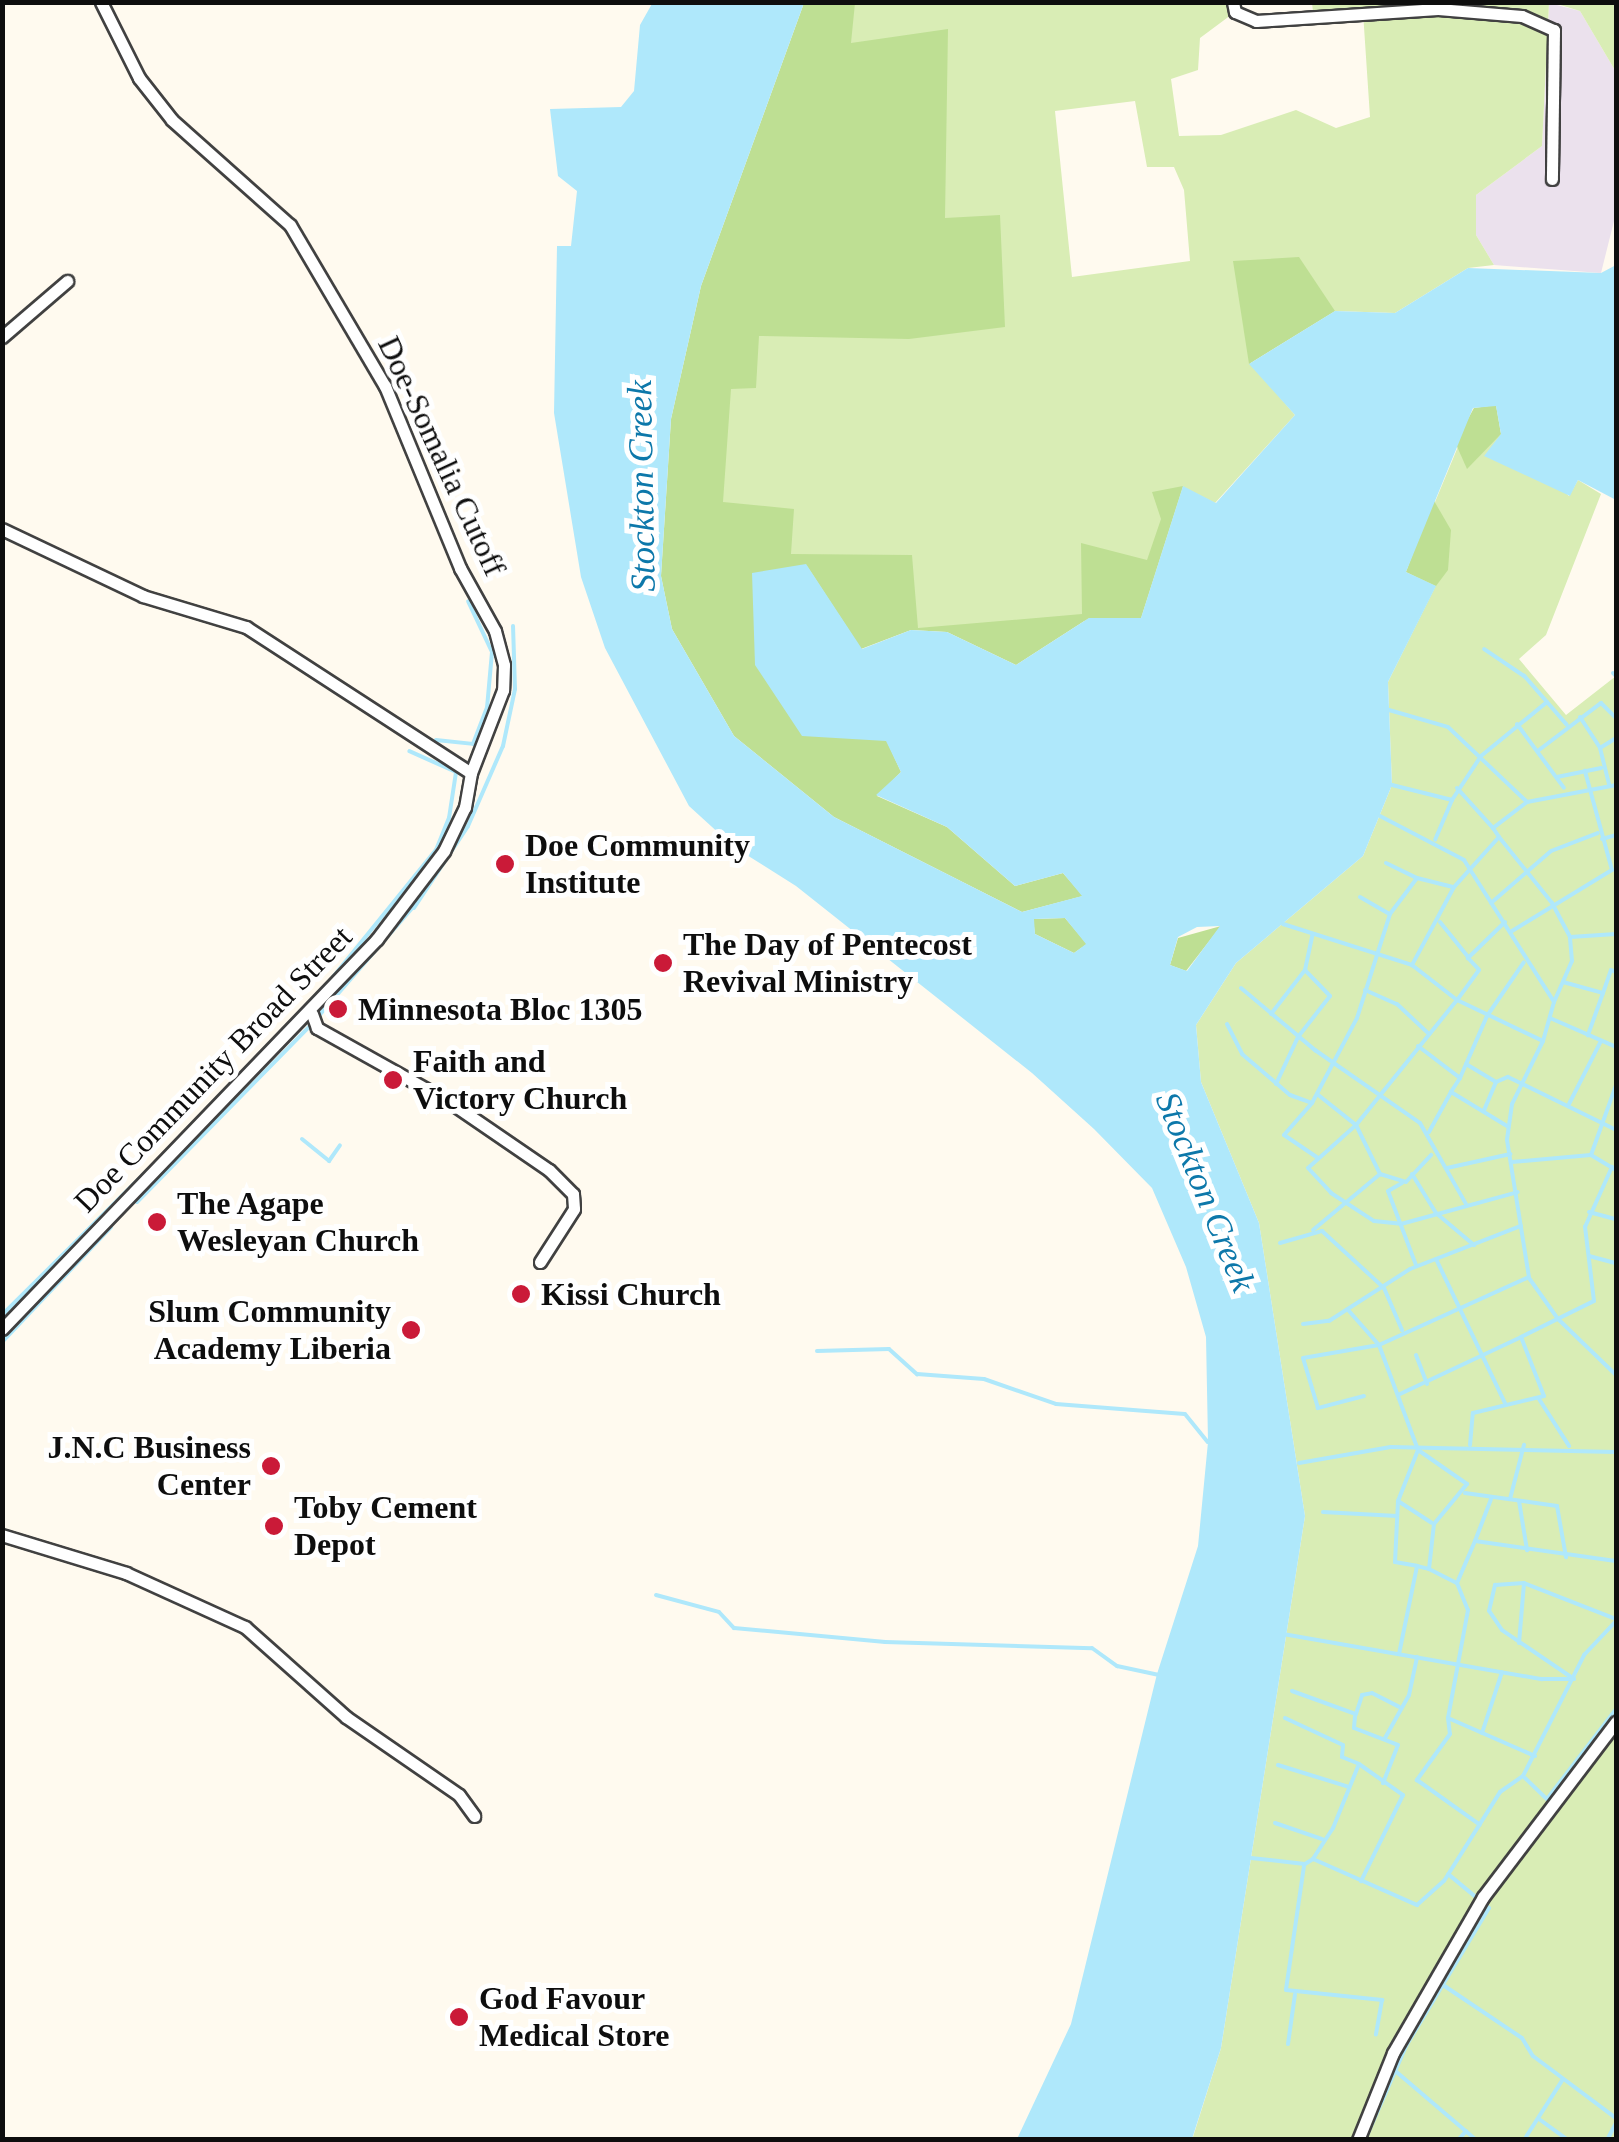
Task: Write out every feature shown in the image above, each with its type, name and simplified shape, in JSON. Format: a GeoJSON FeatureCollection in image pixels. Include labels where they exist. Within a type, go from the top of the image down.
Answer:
{"type":"FeatureCollection","features":[{"type":"Feature","properties":{"kind":"street","name":"Doe-Somalia Cutoff"},"geometry":{"type":"LineString","coordinates":[[101,2],[139,78],[172,120],[290,224],[384,386],[460,568],[495,630],[504,665],[503,690],[471,774]]}},
{"type":"Feature","properties":{"kind":"street"},"geometry":{"type":"LineString","coordinates":[[1233,2],[1236,12],[1256,21],[1438,10],[1522,16],[1554,30],[1552,179]]}},
{"type":"Feature","properties":{"kind":"street"},"geometry":{"type":"LineString","coordinates":[[2,337],[67,280]]}},
{"type":"Feature","properties":{"kind":"street"},"geometry":{"type":"LineString","coordinates":[[4,533],[143,596],[246,627],[471,774]]}},
{"type":"Feature","properties":{"kind":"street","name":"Doe Community Broad Street"},"geometry":{"type":"LineString","coordinates":[[2,1329],[312,1014],[444,851],[465,807],[471,774]]}},
{"type":"Feature","properties":{"kind":"street"},"geometry":{"type":"LineString","coordinates":[[312,1014],[317,1028],[451,1103],[549,1170],[573,1194],[570,1218],[540,1262]]}},
{"type":"Feature","properties":{"kind":"street"},"geometry":{"type":"LineString","coordinates":[[2,1535],[126,1572],[245,1628],[346,1716],[459,1795],[474,1816]]}},
{"type":"Feature","properties":{"kind":"street"},"geometry":{"type":"LineString","coordinates":[[1358,2140],[1393,2053],[1483,1897],[1616,1722]]}},
{"type":"Feature","properties":{"kind":"shaded area"},"geometry":{"type":"Polygon","coordinates":[[[1549,3],[1580,11],[1616,72],[1616,213],[1601,273],[1494,265],[1476,235],[1476,195],[1542,146],[1549,3]]]}},
{"type":"Feature","properties":{"kind":"green space"},"geometry":{"type":"Polygon","coordinates":[[[804,3],[1233,3],[1235,12],[1200,38],[1198,70],[1171,79],[1179,136],[1221,135],[1296,110],[1336,128],[1370,117],[1363,12],[1314,20],[1312,3],[1549,3],[1542,146],[1476,195],[1476,235],[1494,265],[1468,268],[1395,313],[1335,311],[1250,363],[1295,415],[1215,503],[1183,487],[1141,618],[911,630],[661,576],[804,3]],[[1135,101],[1055,111],[1072,277],[1190,261],[1184,190],[1174,167],[1147,167],[1135,101]]]}},
{"type":"Feature","properties":{"kind":"green space"},"geometry":{"type":"Polygon","coordinates":[[[804,3],[855,3],[851,43],[948,29],[945,218],[1000,215],[1005,327],[909,339],[759,336],[756,388],[731,389],[723,502],[794,509],[791,554],[912,555],[918,628],[1082,614],[1081,543],[1147,560],[1161,519],[1152,492],[1183,486],[1141,618],[1089,618],[1016,665],[947,632],[911,630],[861,649],[806,564],[901,772],[877,796],[947,827],[1015,886],[1063,873],[1083,896],[1022,912],[834,817],[734,736],[672,629],[661,576],[671,419],[701,286],[804,3]]]}},
{"type":"Feature","properties":{"kind":"green space"},"geometry":{"type":"Polygon","coordinates":[[[1554,3],[1616,3],[1616,72],[1580,11],[1554,3]]]}},
{"type":"Feature","properties":{"kind":"green space"},"geometry":{"type":"Polygon","coordinates":[[[1299,257],[1335,311],[1249,364],[1233,261],[1299,257]]]}},
{"type":"Feature","properties":{"kind":"green space"},"geometry":{"type":"Polygon","coordinates":[[[1496,405],[1501,434],[1467,469],[1455,442],[1474,408],[1496,405]]]}},
{"type":"Feature","properties":{"kind":"green space"},"geometry":{"type":"Polygon","coordinates":[[[1474,408],[1569,496],[1578,480],[1601,494],[1546,635],[1519,659],[1566,715],[1616,676],[1616,2139],[1192,2140],[1221,2048],[1305,1516],[1259,1223],[1201,1082],[1196,1025],[1236,963],[1363,856],[1392,785],[1388,682],[1435,587],[1406,572],[1474,408]]]}},
{"type":"Feature","properties":{"kind":"green space"},"geometry":{"type":"Polygon","coordinates":[[[1433,499],[1451,530],[1448,570],[1436,586],[1406,572],[1433,499]]]}},
{"type":"Feature","properties":{"kind":"green space"},"geometry":{"type":"Polygon","coordinates":[[[1065,918],[1087,944],[1074,953],[1035,934],[1033,919],[1065,918]]]}},
{"type":"Feature","properties":{"kind":"green space"},"geometry":{"type":"Polygon","coordinates":[[[1221,926],[1186,971],[1170,965],[1178,938],[1221,926]]]}},
{"type":"Feature","properties":{"kind":"water","name":"Stockton Creek"},"geometry":{"type":"Polygon","coordinates":[[[653,2],[804,3],[701,286],[671,419],[661,576],[672,629],[734,736],[834,817],[1022,912],[1082,896],[1063,873],[1015,886],[947,827],[876,795],[901,772],[886,741],[802,736],[755,665],[752,573],[806,564],[862,649],[911,630],[947,632],[1016,665],[1089,618],[1141,618],[1183,486],[1216,503],[1295,415],[1249,364],[1335,311],[1395,313],[1468,268],[1601,273],[1616,265],[1616,500],[1578,480],[1570,496],[1484,456],[1501,434],[1496,406],[1473,408],[1406,572],[1436,586],[1388,682],[1392,785],[1363,856],[1236,963],[1196,1025],[1201,1082],[1259,1223],[1305,1516],[1221,2048],[1192,2139],[1017,2139],[1071,2024],[1157,1674],[1198,1546],[1208,1442],[1206,1337],[1186,1267],[1152,1188],[1032,1073],[796,886],[734,847],[689,806],[605,648],[581,577],[554,413],[557,246],[571,246],[577,191],[558,176],[550,109],[621,107],[634,91],[640,25],[653,2]],[[1065,918],[1034,919],[1035,934],[1074,953],[1086,944],[1065,918]],[[1220,926],[1197,927],[1178,937],[1170,965],[1187,971],[1220,926]]]}},
{"type":"Feature","properties":{"kind":"waterway"},"geometry":{"type":"LineString","coordinates":[[436,740],[473,744],[487,708],[492,652],[468,601]]}},
{"type":"Feature","properties":{"kind":"waterway"},"geometry":{"type":"LineString","coordinates":[[414,908],[468,826],[503,746],[515,689],[513,626]]}},
{"type":"Feature","properties":{"kind":"waterway"},"geometry":{"type":"LineString","coordinates":[[1452,800],[1481,756],[1547,702],[1524,676],[1484,649]]}},
{"type":"Feature","properties":{"kind":"waterway"},"geometry":{"type":"LineString","coordinates":[[1613,673],[1616,676]]}},
{"type":"Feature","properties":{"kind":"waterway"},"geometry":{"type":"LineString","coordinates":[[1547,702],[1567,725]]}},
{"type":"Feature","properties":{"kind":"waterway"},"geometry":{"type":"LineString","coordinates":[[1539,750],[1601,703],[1616,718]]}},
{"type":"Feature","properties":{"kind":"waterway"},"geometry":{"type":"LineString","coordinates":[[1389,710],[1448,727],[1527,802],[1493,828],[1499,837],[1454,887],[1412,965]]}},
{"type":"Feature","properties":{"kind":"waterway"},"geometry":{"type":"LineString","coordinates":[[1580,717],[1600,748],[1609,785]]}},
{"type":"Feature","properties":{"kind":"waterway"},"geometry":{"type":"LineString","coordinates":[[1517,724],[1564,788]]}},
{"type":"Feature","properties":{"kind":"waterway"},"geometry":{"type":"LineString","coordinates":[[1600,748],[1616,738]]}},
{"type":"Feature","properties":{"kind":"waterway"},"geometry":{"type":"LineString","coordinates":[[333,977],[436,850],[449,818],[456,772],[409,751]]}},
{"type":"Feature","properties":{"kind":"waterway"},"geometry":{"type":"LineString","coordinates":[[1557,777],[1601,768]]}},
{"type":"Feature","properties":{"kind":"waterway"},"geometry":{"type":"LineString","coordinates":[[1512,931],[1612,870],[1585,771]]}},
{"type":"Feature","properties":{"kind":"waterway"},"geometry":{"type":"LineString","coordinates":[[1392,785],[1452,800],[1435,840]]}},
{"type":"Feature","properties":{"kind":"waterway"},"geometry":{"type":"LineString","coordinates":[[1527,802],[1616,785]]}},
{"type":"Feature","properties":{"kind":"waterway"},"geometry":{"type":"LineString","coordinates":[[1457,788],[1493,828]]}},
{"type":"Feature","properties":{"kind":"waterway"},"geometry":{"type":"LineString","coordinates":[[1380,816],[1464,860],[1554,1002],[1543,1041]]}},
{"type":"Feature","properties":{"kind":"waterway"},"geometry":{"type":"LineString","coordinates":[[1491,903],[1551,851],[1598,833]]}},
{"type":"Feature","properties":{"kind":"waterway"},"geometry":{"type":"LineString","coordinates":[[1602,839],[1616,835]]}},
{"type":"Feature","properties":{"kind":"waterway"},"geometry":{"type":"LineString","coordinates":[[1499,837],[1552,903],[1570,937],[1616,934]]}},
{"type":"Feature","properties":{"kind":"waterway"},"geometry":{"type":"LineString","coordinates":[[1386,863],[1417,878]]}},
{"type":"Feature","properties":{"kind":"waterway"},"geometry":{"type":"LineString","coordinates":[[1318,1158],[1284,1135],[1312,1103],[1357,1018],[1390,914],[1417,878],[1452,887]]}},
{"type":"Feature","properties":{"kind":"waterway"},"geometry":{"type":"LineString","coordinates":[[1360,897],[1390,914]]}},
{"type":"Feature","properties":{"kind":"waterway"},"geometry":{"type":"LineString","coordinates":[[316,1019],[414,906]]}},
{"type":"Feature","properties":{"kind":"waterway"},"geometry":{"type":"LineString","coordinates":[[1440,922],[1468,957]]}},
{"type":"Feature","properties":{"kind":"waterway"},"geometry":{"type":"LineString","coordinates":[[1505,922],[1468,958],[1479,970],[1457,1000],[1356,1125],[1308,1168],[1331,1193],[1374,1221],[1401,1224],[1518,1192]]}},
{"type":"Feature","properties":{"kind":"waterway"},"geometry":{"type":"LineString","coordinates":[[1283,924],[1412,965],[1457,1000],[1543,1041],[1512,1104],[1507,1140],[1529,1278],[1558,1319],[1616,1375]]}},
{"type":"Feature","properties":{"kind":"waterway"},"geometry":{"type":"LineString","coordinates":[[1271,1014],[1305,970],[1312,936]]}},
{"type":"Feature","properties":{"kind":"waterway"},"geometry":{"type":"LineString","coordinates":[[1554,1002],[1572,961],[1570,937]]}},
{"type":"Feature","properties":{"kind":"waterway"},"geometry":{"type":"LineString","coordinates":[[1460,1078],[1487,1016],[1524,962]]}},
{"type":"Feature","properties":{"kind":"waterway"},"geometry":{"type":"LineString","coordinates":[[1276,1084],[1298,1037],[1330,996],[1305,970]]}},
{"type":"Feature","properties":{"kind":"waterway"},"geometry":{"type":"LineString","coordinates":[[1603,993],[1611,970],[1616,972]]}},
{"type":"Feature","properties":{"kind":"waterway"},"geometry":{"type":"LineString","coordinates":[[1563,982],[1603,993],[1588,1035]]}},
{"type":"Feature","properties":{"kind":"waterway"},"geometry":{"type":"LineString","coordinates":[[1241,988],[1315,1050],[1420,1123],[1466,1204]]}},
{"type":"Feature","properties":{"kind":"waterway"},"geometry":{"type":"LineString","coordinates":[[1365,990],[1397,1004],[1429,1034]]}},
{"type":"Feature","properties":{"kind":"waterway"},"geometry":{"type":"LineString","coordinates":[[1550,1018],[1616,1047]]}},
{"type":"Feature","properties":{"kind":"waterway"},"geometry":{"type":"LineString","coordinates":[[137,1202],[312,1024]]}},
{"type":"Feature","properties":{"kind":"waterway"},"geometry":{"type":"LineString","coordinates":[[1227,1024],[1242,1054],[1290,1095],[1312,1103]]}},
{"type":"Feature","properties":{"kind":"waterway"},"geometry":{"type":"LineString","coordinates":[[1569,1104],[1601,1041]]}},
{"type":"Feature","properties":{"kind":"waterway"},"geometry":{"type":"LineString","coordinates":[[1418,1046],[1460,1078],[1451,1092],[1507,1126]]}},
{"type":"Feature","properties":{"kind":"waterway"},"geometry":{"type":"LineString","coordinates":[[1466,1064],[1496,1082],[1484,1110]]}},
{"type":"Feature","properties":{"kind":"waterway"},"geometry":{"type":"LineString","coordinates":[[1496,1082],[1508,1077],[1616,1130]]}},
{"type":"Feature","properties":{"kind":"waterway"},"geometry":{"type":"LineString","coordinates":[[1591,1155],[1616,1085]]}},
{"type":"Feature","properties":{"kind":"waterway"},"geometry":{"type":"LineString","coordinates":[[1429,1132],[1451,1092]]}},
{"type":"Feature","properties":{"kind":"waterway"},"geometry":{"type":"LineString","coordinates":[[1317,1094],[1356,1125],[1380,1174],[1406,1182],[1431,1155]]}},
{"type":"Feature","properties":{"kind":"waterway"},"geometry":{"type":"LineString","coordinates":[[302,1139],[329,1161],[340,1145]]}},
{"type":"Feature","properties":{"kind":"waterway"},"geometry":{"type":"LineString","coordinates":[[1447,1168],[1510,1154]]}},
{"type":"Feature","properties":{"kind":"waterway"},"geometry":{"type":"LineString","coordinates":[[1512,1162],[1591,1155],[1616,1170]]}},
{"type":"Feature","properties":{"kind":"waterway"},"geometry":{"type":"LineString","coordinates":[[2,1315],[151,1167]]}},
{"type":"Feature","properties":{"kind":"waterway"},"geometry":{"type":"LineString","coordinates":[[1470,1445],[1473,1413],[1544,1396],[1521,1337],[1594,1301],[1585,1227],[1612,1167]]}},
{"type":"Feature","properties":{"kind":"waterway"},"geometry":{"type":"LineString","coordinates":[[1313,1230],[1380,1174]]}},
{"type":"Feature","properties":{"kind":"waterway"},"geometry":{"type":"LineString","coordinates":[[1412,1174],[1436,1213],[1474,1245]]}},
{"type":"Feature","properties":{"kind":"waterway"},"geometry":{"type":"LineString","coordinates":[[1402,1183],[1388,1191],[1416,1265]]}},
{"type":"Feature","properties":{"kind":"waterway"},"geometry":{"type":"LineString","coordinates":[[1589,1212],[1616,1219]]}},
{"type":"Feature","properties":{"kind":"waterway"},"geometry":{"type":"LineString","coordinates":[[1303,1324],[1329,1321],[1410,1269],[1521,1226]]}},
{"type":"Feature","properties":{"kind":"waterway"},"geometry":{"type":"LineString","coordinates":[[2,1342],[111,1227]]}},
{"type":"Feature","properties":{"kind":"waterway"},"geometry":{"type":"LineString","coordinates":[[1280,1243],[1322,1231],[1384,1288],[1402,1330]]}},
{"type":"Feature","properties":{"kind":"waterway"},"geometry":{"type":"LineString","coordinates":[[1589,1256],[1616,1263]]}},
{"type":"Feature","properties":{"kind":"waterway"},"geometry":{"type":"LineString","coordinates":[[1436,1259],[1505,1403]]}},
{"type":"Feature","properties":{"kind":"waterway"},"geometry":{"type":"LineString","coordinates":[[1364,1396],[1318,1408],[1303,1358],[1379,1345],[1527,1278]]}},
{"type":"Feature","properties":{"kind":"waterway"},"geometry":{"type":"LineString","coordinates":[[1349,1311],[1379,1345],[1418,1450],[1398,1501],[1395,1562],[1417,1566]]}},
{"type":"Feature","properties":{"kind":"waterway"},"geometry":{"type":"LineString","coordinates":[[1400,1394],[1521,1337]]}},
{"type":"Feature","properties":{"kind":"waterway"},"geometry":{"type":"LineString","coordinates":[[817,1351],[889,1349],[917,1374],[984,1379],[1056,1404],[1185,1414],[1208,1442]]}},
{"type":"Feature","properties":{"kind":"waterway"},"geometry":{"type":"LineString","coordinates":[[1416,1355],[1427,1384]]}},
{"type":"Feature","properties":{"kind":"waterway"},"geometry":{"type":"LineString","coordinates":[[1539,1399],[1569,1446]]}},
{"type":"Feature","properties":{"kind":"waterway"},"geometry":{"type":"LineString","coordinates":[[1510,1499],[1524,1445]]}},
{"type":"Feature","properties":{"kind":"waterway"},"geometry":{"type":"LineString","coordinates":[[1299,1463],[1391,1447],[1616,1452]]}},
{"type":"Feature","properties":{"kind":"waterway"},"geometry":{"type":"LineString","coordinates":[[1399,1654],[1417,1566],[1429,1569],[1434,1524],[1467,1484],[1418,1450]]}},
{"type":"Feature","properties":{"kind":"waterway"},"geometry":{"type":"LineString","coordinates":[[1465,1493],[1557,1506],[1566,1557]]}},
{"type":"Feature","properties":{"kind":"waterway"},"geometry":{"type":"LineString","coordinates":[[1475,1541],[1491,1499]]}},
{"type":"Feature","properties":{"kind":"waterway"},"geometry":{"type":"LineString","coordinates":[[1398,1501],[1432,1523]]}},
{"type":"Feature","properties":{"kind":"waterway"},"geometry":{"type":"LineString","coordinates":[[1519,1501],[1527,1550]]}},
{"type":"Feature","properties":{"kind":"waterway"},"geometry":{"type":"LineString","coordinates":[[1323,1512],[1397,1516]]}},
{"type":"Feature","properties":{"kind":"waterway"},"geometry":{"type":"LineString","coordinates":[[1457,1583],[1475,1541],[1616,1561]]}},
{"type":"Feature","properties":{"kind":"waterway"},"geometry":{"type":"LineString","coordinates":[[1429,1569],[1457,1583],[1468,1610],[1448,1718],[1535,1756]]}},
{"type":"Feature","properties":{"kind":"waterway"},"geometry":{"type":"LineString","coordinates":[[1519,1643],[1524,1583]]}},
{"type":"Feature","properties":{"kind":"waterway"},"geometry":{"type":"LineString","coordinates":[[1574,1679],[1502,1630],[1489,1611],[1495,1585],[1524,1583],[1616,1619]]}},
{"type":"Feature","properties":{"kind":"waterway"},"geometry":{"type":"LineString","coordinates":[[656,1595],[719,1612],[734,1628],[885,1642],[1092,1648],[1117,1666],[1159,1675]]}},
{"type":"Feature","properties":{"kind":"waterway"},"geometry":{"type":"LineString","coordinates":[[1251,1858],[1305,1864],[1313,1859],[1417,1905],[1444,1881],[1500,1792],[1523,1776],[1584,1655],[1616,1621]]}},
{"type":"Feature","properties":{"kind":"waterway"},"geometry":{"type":"LineString","coordinates":[[1283,1634],[1542,1679],[1574,1679]]}},
{"type":"Feature","properties":{"kind":"waterway"},"geometry":{"type":"LineString","coordinates":[[1385,1738],[1409,1695],[1417,1657]]}},
{"type":"Feature","properties":{"kind":"waterway"},"geometry":{"type":"LineString","coordinates":[[1482,1733],[1502,1672]]}},
{"type":"Feature","properties":{"kind":"waterway"},"geometry":{"type":"LineString","coordinates":[[1292,1691],[1356,1714],[1362,1695],[1372,1693],[1399,1707]]}},
{"type":"Feature","properties":{"kind":"waterway"},"geometry":{"type":"LineString","coordinates":[[1525,1778],[1547,1799],[1616,1709]]}},
{"type":"Feature","properties":{"kind":"waterway"},"geometry":{"type":"LineString","coordinates":[[1355,1716],[1354,1728],[1398,1745],[1383,1783]]}},
{"type":"Feature","properties":{"kind":"waterway"},"geometry":{"type":"LineString","coordinates":[[1285,1718],[1343,1745],[1342,1757],[1359,1764],[1333,1828],[1313,1859]]}},
{"type":"Feature","properties":{"kind":"waterway"},"geometry":{"type":"LineString","coordinates":[[1448,1718],[1450,1734],[1417,1780],[1480,1825]]}},
{"type":"Feature","properties":{"kind":"waterway"},"geometry":{"type":"LineString","coordinates":[[1359,1764],[1403,1795],[1361,1881]]}},
{"type":"Feature","properties":{"kind":"waterway"},"geometry":{"type":"LineString","coordinates":[[1278,1765],[1349,1787]]}},
{"type":"Feature","properties":{"kind":"waterway"},"geometry":{"type":"LineString","coordinates":[[1275,1823],[1322,1839]]}},
{"type":"Feature","properties":{"kind":"waterway"},"geometry":{"type":"LineString","coordinates":[[1304,1866],[1286,1990],[1382,2000],[1376,2034]]}},
{"type":"Feature","properties":{"kind":"waterway"},"geometry":{"type":"LineString","coordinates":[[1365,2140],[1406,2046],[1489,1908],[1448,1874]]}},
{"type":"Feature","properties":{"kind":"waterway"},"geometry":{"type":"LineString","coordinates":[[1443,1985],[1522,2038],[1533,2056],[1616,2118]]}},
{"type":"Feature","properties":{"kind":"waterway"},"geometry":{"type":"LineString","coordinates":[[1288,2044],[1295,1994]]}},
{"type":"Feature","properties":{"kind":"waterway"},"geometry":{"type":"LineString","coordinates":[[1393,2069],[1476,2140]]}},
{"type":"Feature","properties":{"kind":"waterway"},"geometry":{"type":"LineString","coordinates":[[1524,2140],[1563,2079]]}},
{"type":"Feature","properties":{"kind":"waterway"},"geometry":{"type":"LineString","coordinates":[[1539,2119],[1568,2140]]}},
{"type":"Feature","properties":{"kind":"waterway"},"geometry":{"type":"LineString","coordinates":[[1607,2140],[1616,2123]]}},
{"type":"Feature","properties":{"kind":"waterway"},"geometry":{"type":"LineString","coordinates":[[1458,2140],[1466,2131]]}},
{"type":"Feature","properties":{"kind":"place","name":"Doe Community Institute"},"geometry":{"type":"Point","coordinates":[505,864]}},
{"type":"Feature","properties":{"kind":"place","name":"The Day of Pentecost Revival Ministry"},"geometry":{"type":"Point","coordinates":[663,963]}},
{"type":"Feature","properties":{"kind":"place","name":"Minnesota Bloc 1305"},"geometry":{"type":"Point","coordinates":[338,1009]}},
{"type":"Feature","properties":{"kind":"place","name":"Faith and Victory Church"},"geometry":{"type":"Point","coordinates":[393,1080]}},
{"type":"Feature","properties":{"kind":"place","name":"The Agape Wesleyan Church"},"geometry":{"type":"Point","coordinates":[157,1222]}},
{"type":"Feature","properties":{"kind":"place","name":"Kissi Church"},"geometry":{"type":"Point","coordinates":[521,1294]}},
{"type":"Feature","properties":{"kind":"place","name":"Slum Community Academy Liberia"},"geometry":{"type":"Point","coordinates":[411,1330]}},
{"type":"Feature","properties":{"kind":"place","name":"J.N.C Business Center"},"geometry":{"type":"Point","coordinates":[271,1466]}},
{"type":"Feature","properties":{"kind":"place","name":"Toby Cement Depot"},"geometry":{"type":"Point","coordinates":[274,1526]}},
{"type":"Feature","properties":{"kind":"place","name":"God Favour Medical Store"},"geometry":{"type":"Point","coordinates":[459,2017]}}]}
